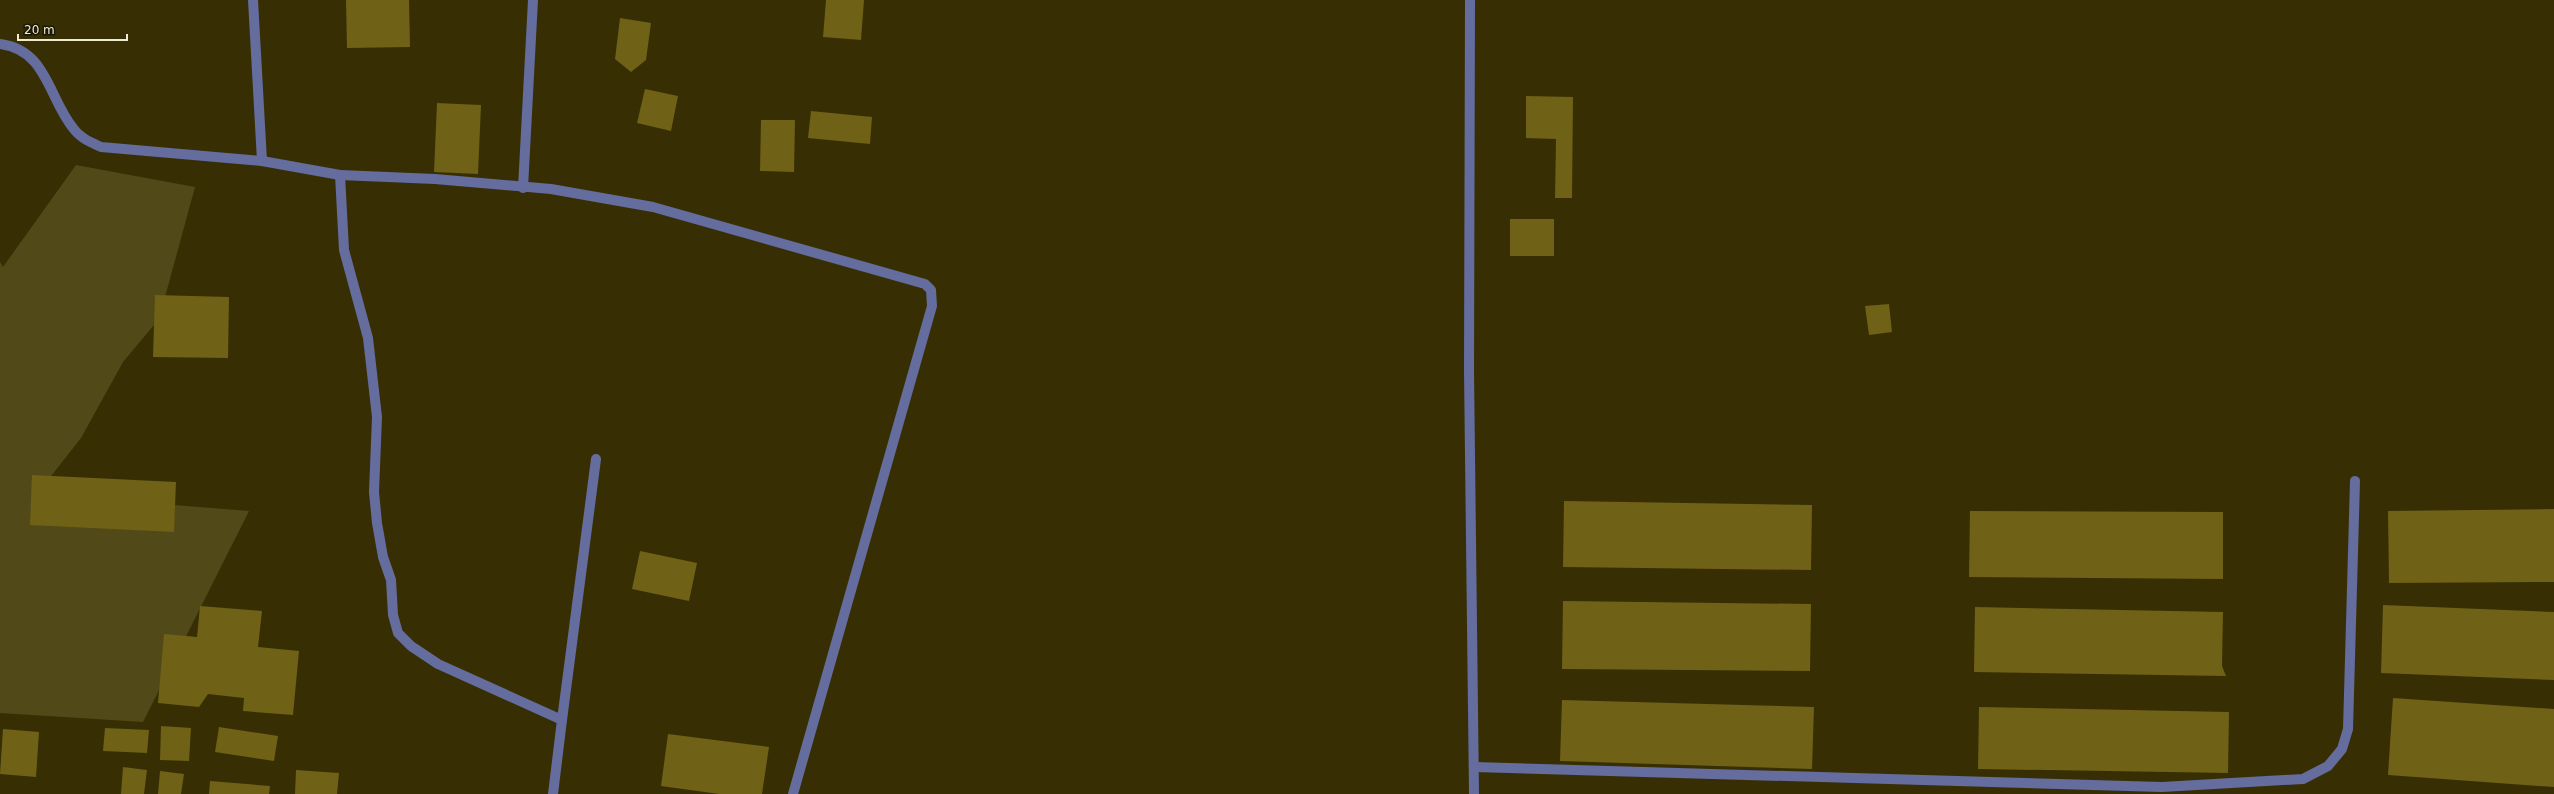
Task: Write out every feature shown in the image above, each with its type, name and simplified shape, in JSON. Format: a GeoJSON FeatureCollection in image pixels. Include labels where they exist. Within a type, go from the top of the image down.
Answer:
{"type":"FeatureCollection","features":[{"type":"Feature","properties":{"kind":"street"},"geometry":{"type":"LineString","coordinates":[[253,0],[262,160]]}},
{"type":"Feature","properties":{"kind":"street"},"geometry":{"type":"LineString","coordinates":[[523,188],[532,0]]}},
{"type":"Feature","properties":{"kind":"street"},"geometry":{"type":"LineString","coordinates":[[1470,0],[1468,371],[1474,794]]}},
{"type":"Feature","properties":{"kind":"street"},"geometry":{"type":"LineString","coordinates":[[0,44],[25,51],[36,62],[73,128],[85,140],[101,147],[120,150],[262,160],[340,176],[435,179],[523,188],[550,189],[653,207],[925,284],[932,290],[932,306],[793,794]]}},
{"type":"Feature","properties":{"kind":"street"},"geometry":{"type":"LineString","coordinates":[[340,176],[344,250],[368,338],[377,417],[374,492],[377,522],[383,557],[391,580],[393,615],[398,633],[411,646],[438,664],[562,720]]}},
{"type":"Feature","properties":{"kind":"street"},"geometry":{"type":"LineString","coordinates":[[553,794],[596,459]]}},
{"type":"Feature","properties":{"kind":"street"},"geometry":{"type":"LineString","coordinates":[[1474,767],[2162,787],[2303,779],[2328,766],[2342,750],[2348,729],[2355,481]]}},
{"type":"Feature","properties":{"kind":"shaded area"},"geometry":{"type":"Polygon","coordinates":[[[76,165],[195,187],[159,319],[123,362],[81,438],[37,494],[249,511],[143,722],[0,713],[0,262],[3,267],[76,165]]]}},
{"type":"Feature","properties":{"kind":"building"},"geometry":{"type":"Polygon","coordinates":[[[346,0],[409,0],[410,47],[347,48],[346,0]]]}},
{"type":"Feature","properties":{"kind":"building"},"geometry":{"type":"Polygon","coordinates":[[[826,0],[864,0],[861,40],[823,37],[826,0]]]}},
{"type":"Feature","properties":{"kind":"building"},"geometry":{"type":"Polygon","coordinates":[[[620,18],[651,23],[646,60],[631,72],[615,59],[620,18]]]}},
{"type":"Feature","properties":{"kind":"building"},"geometry":{"type":"Polygon","coordinates":[[[645,89],[678,96],[671,131],[637,123],[645,89]]]}},
{"type":"Feature","properties":{"kind":"building"},"geometry":{"type":"Polygon","coordinates":[[[1526,96],[1573,97],[1572,198],[1555,198],[1556,139],[1526,138],[1526,96]]]}},
{"type":"Feature","properties":{"kind":"building"},"geometry":{"type":"Polygon","coordinates":[[[437,103],[481,105],[478,174],[434,172],[437,103]]]}},
{"type":"Feature","properties":{"kind":"building"},"geometry":{"type":"Polygon","coordinates":[[[811,111],[872,117],[870,144],[808,138],[811,111]]]}},
{"type":"Feature","properties":{"kind":"building"},"geometry":{"type":"Polygon","coordinates":[[[761,120],[795,120],[794,172],[760,171],[761,120]]]}},
{"type":"Feature","properties":{"kind":"building"},"geometry":{"type":"Polygon","coordinates":[[[1510,219],[1554,219],[1554,256],[1510,256],[1510,219]]]}},
{"type":"Feature","properties":{"kind":"building"},"geometry":{"type":"Polygon","coordinates":[[[155,295],[229,297],[228,358],[153,357],[155,295]]]}},
{"type":"Feature","properties":{"kind":"building"},"geometry":{"type":"Polygon","coordinates":[[[1889,304],[1892,332],[1869,335],[1865,306],[1889,304]]]}},
{"type":"Feature","properties":{"kind":"building"},"geometry":{"type":"Polygon","coordinates":[[[32,475],[176,482],[174,532],[30,525],[32,475]]]}},
{"type":"Feature","properties":{"kind":"building"},"geometry":{"type":"Polygon","coordinates":[[[1564,501],[1812,505],[1811,570],[1563,567],[1564,501]]]}},
{"type":"Feature","properties":{"kind":"building"},"geometry":{"type":"Polygon","coordinates":[[[2554,509],[2554,582],[2389,583],[2388,511],[2554,509]]]}},
{"type":"Feature","properties":{"kind":"building"},"geometry":{"type":"Polygon","coordinates":[[[1970,511],[2223,512],[2223,579],[1969,577],[1970,511]]]}},
{"type":"Feature","properties":{"kind":"building"},"geometry":{"type":"Polygon","coordinates":[[[640,551],[697,563],[689,601],[632,589],[640,551]]]}},
{"type":"Feature","properties":{"kind":"building"},"geometry":{"type":"Polygon","coordinates":[[[1563,601],[1811,604],[1810,671],[1562,669],[1563,601]]]}},
{"type":"Feature","properties":{"kind":"building"},"geometry":{"type":"Polygon","coordinates":[[[2383,605],[2554,612],[2554,680],[2381,673],[2383,605]]]}},
{"type":"Feature","properties":{"kind":"building"},"geometry":{"type":"Polygon","coordinates":[[[200,606],[262,611],[258,647],[299,651],[293,715],[243,711],[244,698],[208,694],[199,707],[158,703],[164,634],[197,637],[200,606]]]}},
{"type":"Feature","properties":{"kind":"building"},"geometry":{"type":"Polygon","coordinates":[[[1975,607],[2223,612],[2222,666],[2226,676],[1974,672],[1975,607]]]}},
{"type":"Feature","properties":{"kind":"building"},"geometry":{"type":"Polygon","coordinates":[[[2393,698],[2554,709],[2554,787],[2388,775],[2393,698]]]}},
{"type":"Feature","properties":{"kind":"building"},"geometry":{"type":"Polygon","coordinates":[[[1562,700],[1814,707],[1812,769],[1560,761],[1562,700]]]}},
{"type":"Feature","properties":{"kind":"building"},"geometry":{"type":"Polygon","coordinates":[[[1979,707],[2229,712],[2228,773],[1978,769],[1979,707]]]}},
{"type":"Feature","properties":{"kind":"building"},"geometry":{"type":"Polygon","coordinates":[[[161,726],[191,728],[189,761],[160,760],[161,726]]]}},
{"type":"Feature","properties":{"kind":"building"},"geometry":{"type":"Polygon","coordinates":[[[219,727],[278,736],[274,761],[215,752],[219,727]]]}},
{"type":"Feature","properties":{"kind":"building"},"geometry":{"type":"Polygon","coordinates":[[[105,728],[149,730],[147,753],[103,751],[105,728]]]}},
{"type":"Feature","properties":{"kind":"building"},"geometry":{"type":"Polygon","coordinates":[[[3,729],[39,732],[36,777],[0,774],[3,729]]]}},
{"type":"Feature","properties":{"kind":"building"},"geometry":{"type":"Polygon","coordinates":[[[668,734],[769,747],[762,794],[719,794],[661,786],[668,734]]]}},
{"type":"Feature","properties":{"kind":"building"},"geometry":{"type":"Polygon","coordinates":[[[123,767],[147,770],[144,794],[121,794],[123,767]]]}},
{"type":"Feature","properties":{"kind":"building"},"geometry":{"type":"Polygon","coordinates":[[[296,770],[339,773],[337,794],[295,794],[296,770]]]}},
{"type":"Feature","properties":{"kind":"building"},"geometry":{"type":"Polygon","coordinates":[[[160,771],[184,774],[181,794],[158,794],[160,771]]]}},
{"type":"Feature","properties":{"kind":"building"},"geometry":{"type":"Polygon","coordinates":[[[210,781],[270,786],[269,794],[209,794],[210,781]]]}}]}
